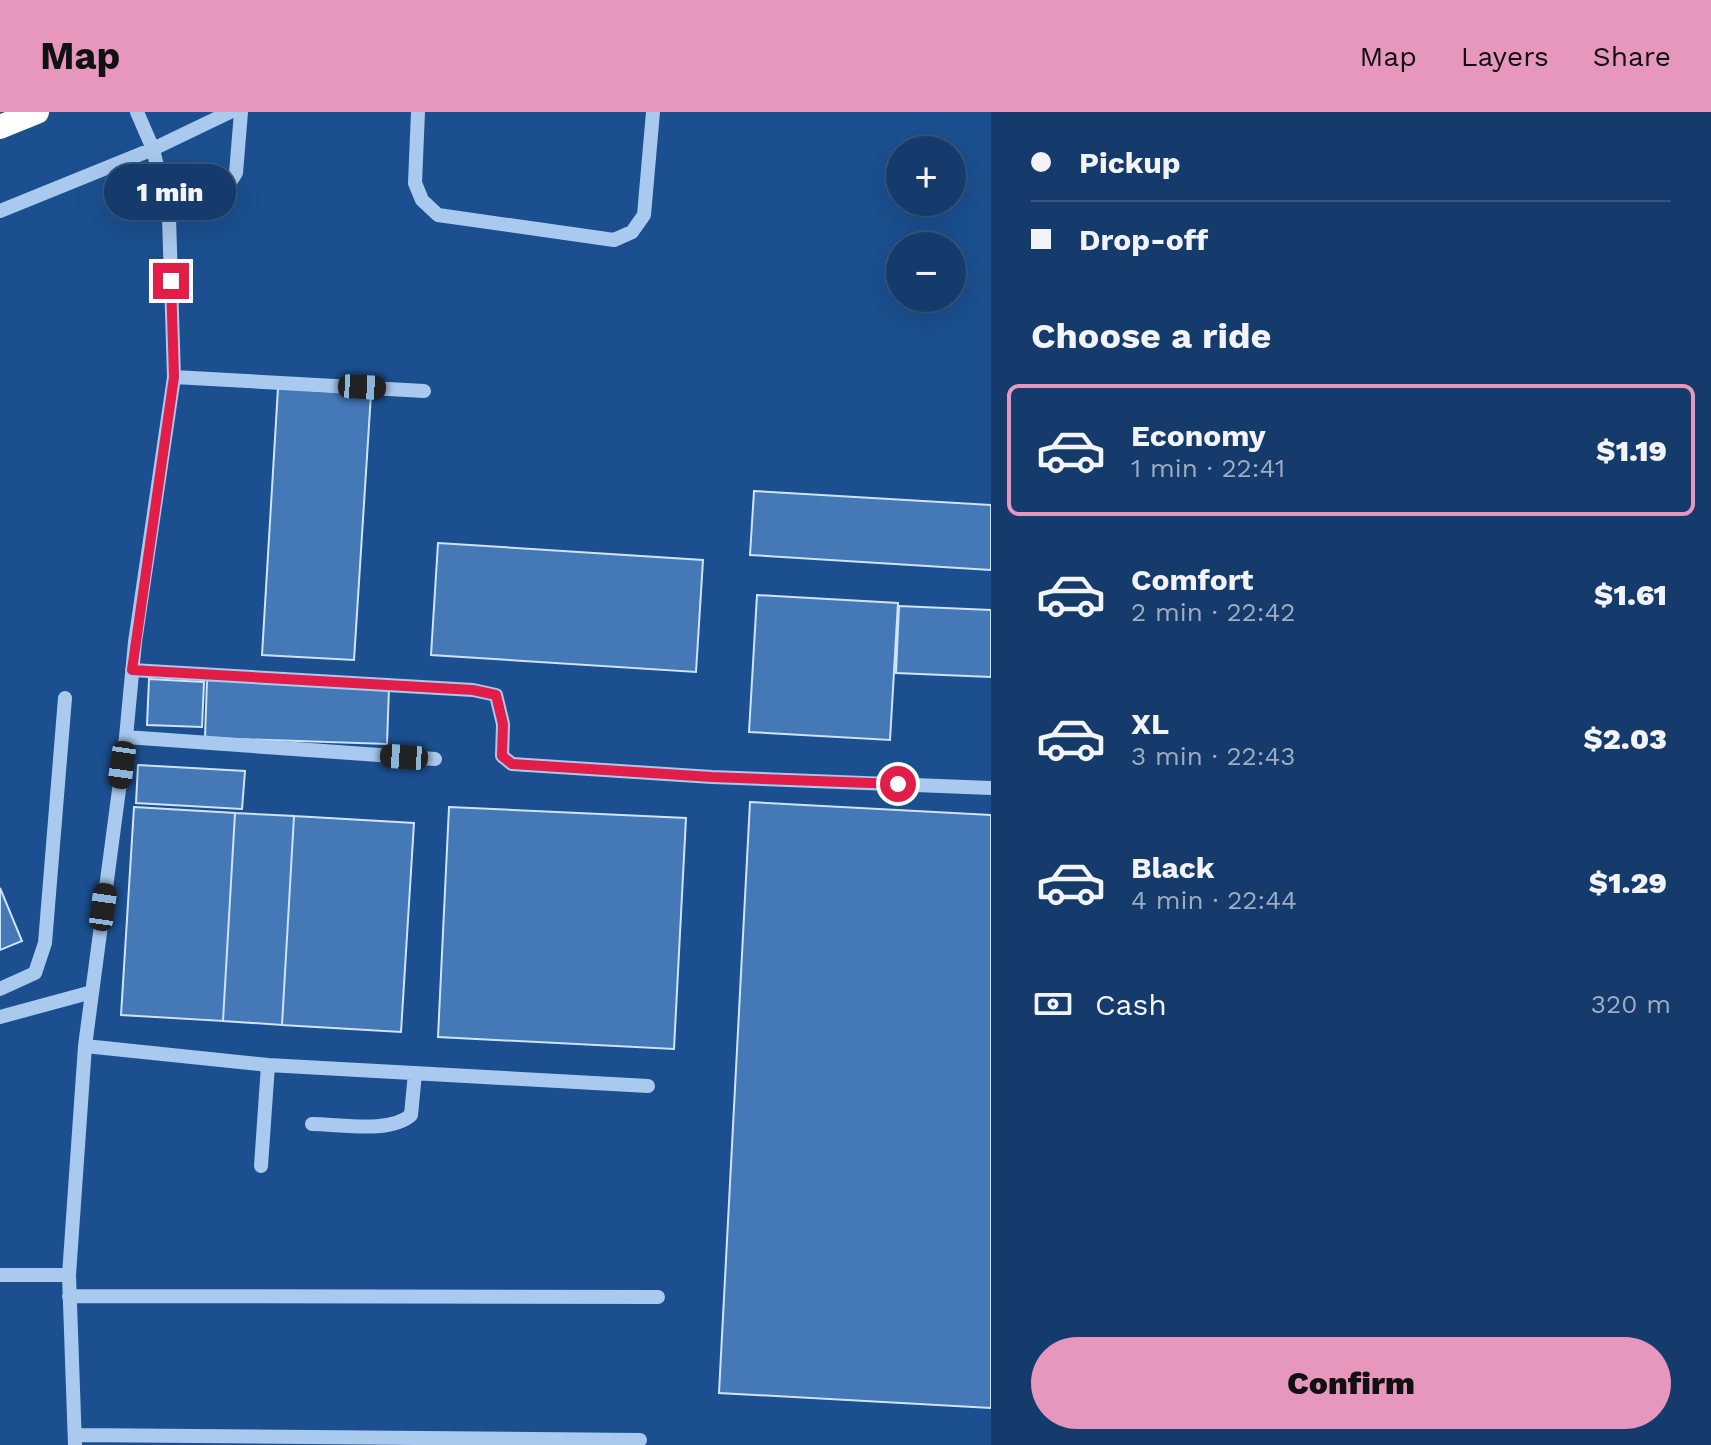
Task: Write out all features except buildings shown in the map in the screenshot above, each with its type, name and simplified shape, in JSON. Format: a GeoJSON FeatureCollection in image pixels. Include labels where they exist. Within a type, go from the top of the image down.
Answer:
{"type":"FeatureCollection","features":[{"type":"Feature","properties":{"kind":"highway"},"geometry":{"type":"LineString","coordinates":[[0,127],[37,112]]}},
{"type":"Feature","properties":{"kind":"street"},"geometry":{"type":"LineString","coordinates":[[137,112],[153,149],[169,217],[174,377],[132,670],[85,1046],[69,1275],[75,1440],[640,1440]]}},
{"type":"Feature","properties":{"kind":"street"},"geometry":{"type":"LineString","coordinates":[[0,211],[153,149],[230,112]]}},
{"type":"Feature","properties":{"kind":"street"},"geometry":{"type":"LineString","coordinates":[[169,217],[215,194],[232,180],[236,173],[241,112]]}},
{"type":"Feature","properties":{"kind":"street"},"geometry":{"type":"LineString","coordinates":[[418,112],[415,183],[422,200],[438,215],[614,240],[632,232],[644,215],[653,112]]}},
{"type":"Feature","properties":{"kind":"street"},"geometry":{"type":"LineString","coordinates":[[174,377],[424,391]]}},
{"type":"Feature","properties":{"kind":"street"},"geometry":{"type":"LineString","coordinates":[[132,670],[473,690],[496,695],[503,724],[502,756],[512,764],[712,777],[991,788]]}},
{"type":"Feature","properties":{"kind":"street"},"geometry":{"type":"LineString","coordinates":[[0,989],[35,973],[45,943],[65,698]]}},
{"type":"Feature","properties":{"kind":"street"},"geometry":{"type":"LineString","coordinates":[[126,737],[435,759]]}},
{"type":"Feature","properties":{"kind":"street"},"geometry":{"type":"LineString","coordinates":[[0,1017],[92,992]]}},
{"type":"Feature","properties":{"kind":"street"},"geometry":{"type":"LineString","coordinates":[[85,1046],[268,1065],[648,1086]]}},
{"type":"Feature","properties":{"kind":"street"},"geometry":{"type":"LineString","coordinates":[[261,1166],[268,1065]]}},
{"type":"Feature","properties":{"kind":"street"},"geometry":{"type":"LineString","coordinates":[[312,1124],[387,1126],[403,1122],[411,1115],[415,1073]]}},
{"type":"Feature","properties":{"kind":"street"},"geometry":{"type":"LineString","coordinates":[[0,1275],[69,1275]]}},
{"type":"Feature","properties":{"kind":"street"},"geometry":{"type":"LineString","coordinates":[[69,1296],[658,1297]]}},
{"type":"Feature","properties":{"kind":"route"},"geometry":{"type":"LineString","coordinates":[[171,281],[174,377],[132,670],[473,690],[496,695],[503,724],[502,756],[512,764],[712,777],[898,784]]}}]}
